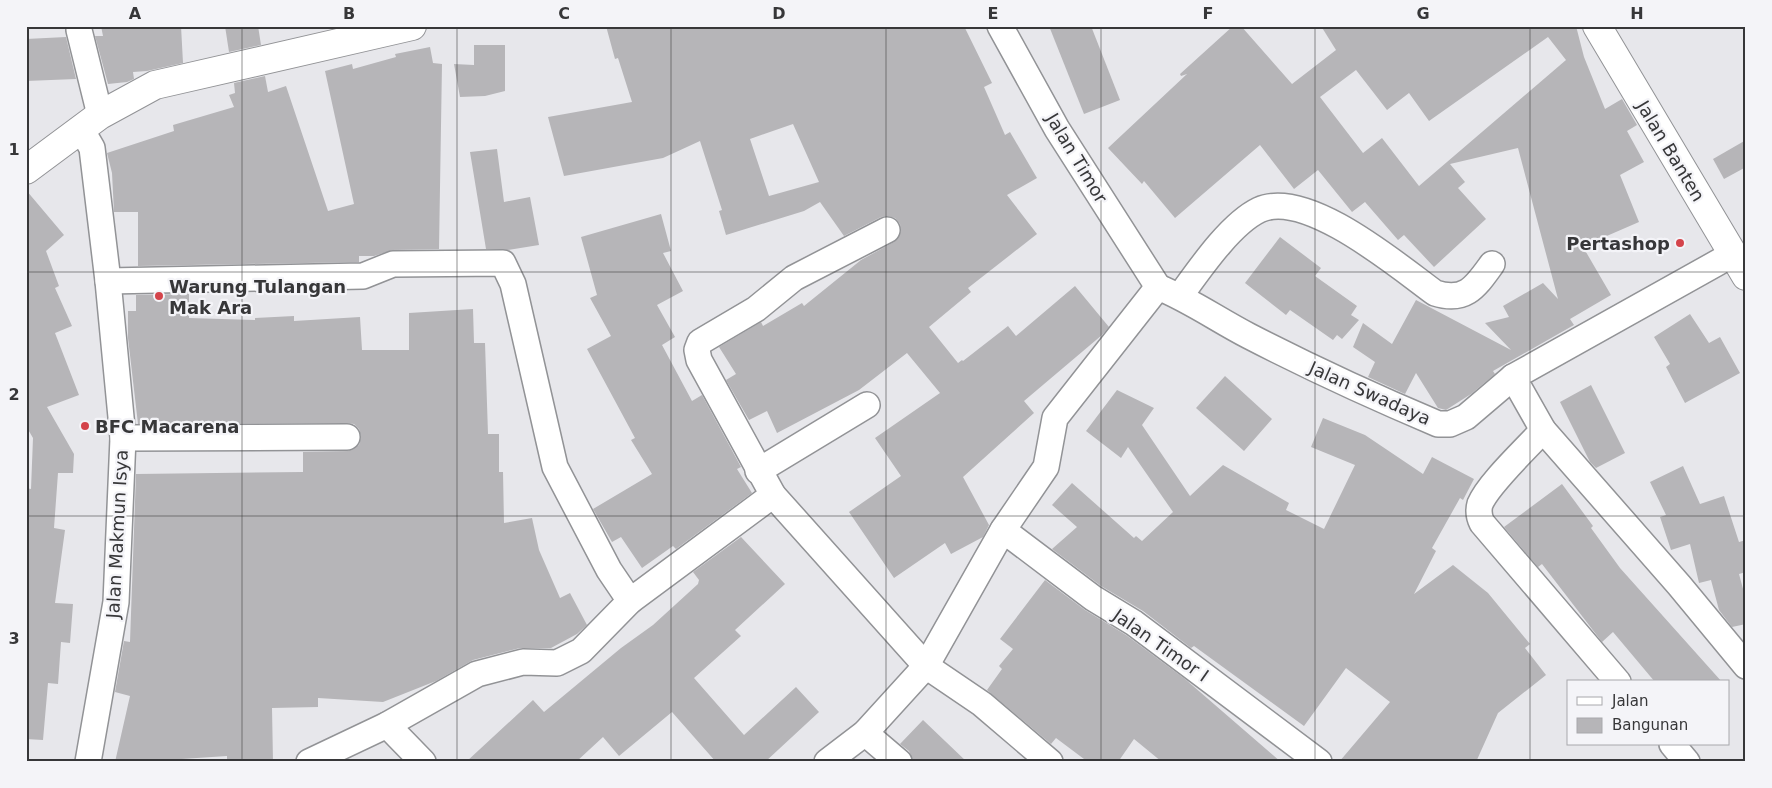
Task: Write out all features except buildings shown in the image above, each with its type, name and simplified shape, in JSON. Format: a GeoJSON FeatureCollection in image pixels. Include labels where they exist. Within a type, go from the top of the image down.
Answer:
{"type":"FeatureCollection","features":[{"type":"Feature","properties":{"kind":"street"},"geometry":{"type":"LineString","coordinates":[[26,170],[90,122],[155,86],[384,30],[412,26]]}},
{"type":"Feature","properties":{"kind":"street","name":"Jalan Timor"},"geometry":{"type":"LineString","coordinates":[[1000,26],[1057,129],[1169,292]]}},
{"type":"Feature","properties":{"kind":"street","name":"Jalan Banten"},"geometry":{"type":"LineString","coordinates":[[1597,26],[1739,265]]}},
{"type":"Feature","properties":{"kind":"street","name":"Jalan Makmun Isya"},"geometry":{"type":"LineString","coordinates":[[79,30],[108,281],[123,438],[116,602],[88,762]]}},
{"type":"Feature","properties":{"kind":"street"},"geometry":{"type":"LineString","coordinates":[[828,762],[865,733],[926,666],[1003,530],[1046,467],[1055,418],[1169,292],[1209,256],[1238,226],[1259,210],[1275,205],[1310,211],[1355,236],[1435,293],[1447,296],[1463,294],[1474,289],[1492,264]]}},
{"type":"Feature","properties":{"kind":"street"},"geometry":{"type":"LineString","coordinates":[[887,230],[794,278],[756,309],[700,342],[696,350],[699,360],[758,471],[773,494],[926,666],[982,704],[1050,762]]}},
{"type":"Feature","properties":{"kind":"street"},"geometry":{"type":"LineString","coordinates":[[108,281],[363,276],[393,264],[503,263],[513,284],[555,467],[609,570],[630,602]]}},
{"type":"Feature","properties":{"kind":"street","name":"Jalan Swadaya"},"geometry":{"type":"LineString","coordinates":[[1169,292],[1247,335],[1438,424],[1450,424],[1466,417],[1513,377],[1739,265]]}},
{"type":"Feature","properties":{"kind":"street"},"geometry":{"type":"LineString","coordinates":[[1513,377],[1544,430],[1679,585],[1746,666]]}},
{"type":"Feature","properties":{"kind":"street"},"geometry":{"type":"LineString","coordinates":[[758,471],[867,405]]}},
{"type":"Feature","properties":{"kind":"street"},"geometry":{"type":"LineString","coordinates":[[1544,430],[1500,478],[1481,502],[1479,517],[1482,523],[1616,680]]}},
{"type":"Feature","properties":{"kind":"street"},"geometry":{"type":"LineString","coordinates":[[123,438],[347,438]]}},
{"type":"Feature","properties":{"kind":"street"},"geometry":{"type":"LineString","coordinates":[[308,762],[387,725],[477,674],[523,662],[557,663],[581,651],[630,602],[773,494]]}},
{"type":"Feature","properties":{"kind":"street","name":"Jalan Timor I"},"geometry":{"type":"LineString","coordinates":[[1003,530],[1093,598],[1134,623],[1319,762]]}},
{"type":"Feature","properties":{"kind":"street"},"geometry":{"type":"LineString","coordinates":[[387,725],[423,762]]}},
{"type":"Feature","properties":{"kind":"street"},"geometry":{"type":"LineString","coordinates":[[865,733],[899,762]]}},
{"type":"Feature","properties":{"kind":"street"},"geometry":{"type":"LineString","coordinates":[[1674,746],[1687,762]]}},
{"type":"Feature","properties":{"kind":"place","name":"Pertashop"},"geometry":{"type":"Point","coordinates":[1680,243]}},
{"type":"Feature","properties":{"kind":"place","name":"Warung Tulangan Mak Ara"},"geometry":{"type":"Point","coordinates":[159,296]}},
{"type":"Feature","properties":{"kind":"place","name":"BFC Macarena"},"geometry":{"type":"Point","coordinates":[85,426]}}]}
